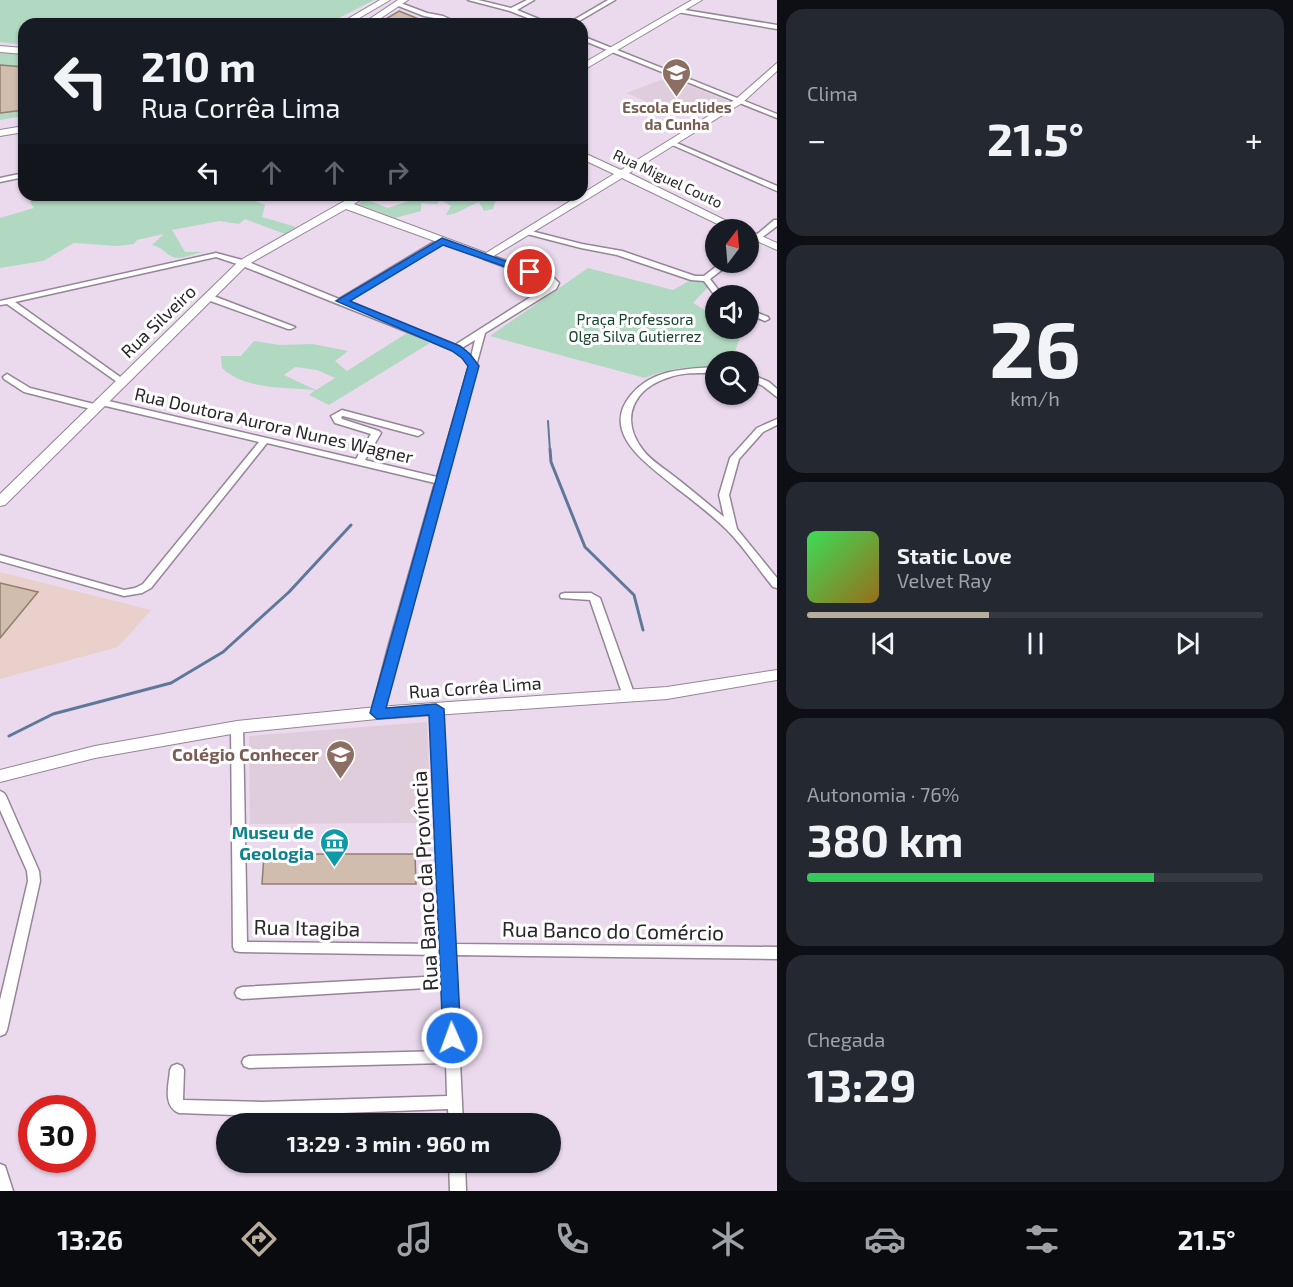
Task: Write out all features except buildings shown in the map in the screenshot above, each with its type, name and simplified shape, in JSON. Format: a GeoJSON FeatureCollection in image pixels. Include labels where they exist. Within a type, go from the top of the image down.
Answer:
{"type":"FeatureCollection","features":[{"type":"Feature","properties":{"kind":"street"},"geometry":{"type":"LineString","coordinates":[[354,18],[386,0]]}},
{"type":"Feature","properties":{"kind":"street"},"geometry":{"type":"LineString","coordinates":[[471,0],[512,10],[533,18]]}},
{"type":"Feature","properties":{"kind":"street"},"geometry":{"type":"LineString","coordinates":[[512,10],[531,0]]}},
{"type":"Feature","properties":{"kind":"street"},"geometry":{"type":"LineString","coordinates":[[580,18],[612,0]]}},
{"type":"Feature","properties":{"kind":"street"},"geometry":{"type":"LineString","coordinates":[[588,65],[698,0]]}},
{"type":"Feature","properties":{"kind":"street"},"geometry":{"type":"LineString","coordinates":[[376,18],[401,2],[426,15],[443,18]]}},
{"type":"Feature","properties":{"kind":"street"},"geometry":{"type":"LineString","coordinates":[[679,11],[777,27]]}},
{"type":"Feature","properties":{"kind":"street"},"geometry":{"type":"LineString","coordinates":[[588,40],[777,116]]}},
{"type":"Feature","properties":{"kind":"street"},"geometry":{"type":"LineString","coordinates":[[0,49],[18,50]]}},
{"type":"Feature","properties":{"kind":"street"},"geometry":{"type":"LineString","coordinates":[[588,196],[739,101],[777,66]]}},
{"type":"Feature","properties":{"kind":"street"},"geometry":{"type":"LineString","coordinates":[[0,124],[18,121]]}},
{"type":"Feature","properties":{"kind":"street"},"geometry":{"type":"LineString","coordinates":[[0,134],[18,130]]}},
{"type":"Feature","properties":{"kind":"street"},"geometry":{"type":"LineString","coordinates":[[672,143],[777,189]]}},
{"type":"Feature","properties":{"kind":"street","name":"Rua Miguel Couto"},"geometry":{"type":"LineString","coordinates":[[588,158],[717,219]]}},
{"type":"Feature","properties":{"kind":"street"},"geometry":{"type":"LineString","coordinates":[[0,180],[18,176]]}},
{"type":"Feature","properties":{"kind":"street","name":"Rua Silveiro"},"geometry":{"type":"LineString","coordinates":[[0,502],[120,381],[243,263],[353,201]]}},
{"type":"Feature","properties":{"kind":"street"},"geometry":{"type":"LineString","coordinates":[[487,257],[580,201]]}},
{"type":"Feature","properties":{"kind":"street"},"geometry":{"type":"LineString","coordinates":[[346,205],[555,283],[553,287],[456,348]]}},
{"type":"Feature","properties":{"kind":"street"},"geometry":{"type":"LineString","coordinates":[[759,232],[777,222]]}},
{"type":"Feature","properties":{"kind":"street"},"geometry":{"type":"LineString","coordinates":[[530,232],[581,246],[619,253],[694,278],[706,279],[714,273]]}},
{"type":"Feature","properties":{"kind":"street"},"geometry":{"type":"LineString","coordinates":[[759,239],[777,247]]}},
{"type":"Feature","properties":{"kind":"street"},"geometry":{"type":"LineString","coordinates":[[341,301],[442,241]]}},
{"type":"Feature","properties":{"kind":"street"},"geometry":{"type":"LineString","coordinates":[[4,302],[209,255],[223,256],[456,348],[473,366]]}},
{"type":"Feature","properties":{"kind":"street"},"geometry":{"type":"LineString","coordinates":[[706,279],[711,285]]}},
{"type":"Feature","properties":{"kind":"street"},"geometry":{"type":"LineString","coordinates":[[208,297],[291,327]]}},
{"type":"Feature","properties":{"kind":"street"},"geometry":{"type":"LineString","coordinates":[[4,302],[120,381]]}},
{"type":"Feature","properties":{"kind":"street"},"geometry":{"type":"LineString","coordinates":[[759,317],[765,320]]}},
{"type":"Feature","properties":{"kind":"street"},"geometry":{"type":"LineString","coordinates":[[377,713],[481,333]]}},
{"type":"Feature","properties":{"kind":"street"},"geometry":{"type":"LineString","coordinates":[[705,371],[678,372],[646,384],[629,401],[626,427],[640,454],[732,529],[777,585]]}},
{"type":"Feature","properties":{"kind":"street","name":"Rua Doutora Aurora Nunes Wagner"},"geometry":{"type":"LineString","coordinates":[[7,377],[27,390],[265,440],[441,481]]}},
{"type":"Feature","properties":{"kind":"street"},"geometry":{"type":"LineString","coordinates":[[759,380],[777,394]]}},
{"type":"Feature","properties":{"kind":"street"},"geometry":{"type":"LineString","coordinates":[[359,462],[376,433],[339,421],[336,416],[342,413],[418,433]]}},
{"type":"Feature","properties":{"kind":"street"},"geometry":{"type":"LineString","coordinates":[[732,529],[724,495],[735,458],[760,430],[777,422]]}},
{"type":"Feature","properties":{"kind":"street"},"geometry":{"type":"LineString","coordinates":[[0,558],[124,593],[138,591],[147,586],[265,440]]}},
{"type":"Feature","properties":{"kind":"street"},"geometry":{"type":"LineString","coordinates":[[565,596],[595,598],[629,696]]}},
{"type":"Feature","properties":{"kind":"street","name":"Rua Corrêa Lima"},"geometry":{"type":"LineString","coordinates":[[0,776],[95,752],[237,727],[377,713],[667,693],[777,675]]}},
{"type":"Feature","properties":{"kind":"street","name":"Rua Banco da Província"},"geometry":{"type":"LineString","coordinates":[[436,709],[456,1113]]}},
{"type":"Feature","properties":{"kind":"street","name":"Rua Itagiba"},"geometry":{"type":"LineString","coordinates":[[237,727],[240,947],[449,950]]}},
{"type":"Feature","properties":{"kind":"street"},"geometry":{"type":"LineString","coordinates":[[0,796],[33,871],[34,881],[0,1030]]}},
{"type":"Feature","properties":{"kind":"street","name":"Rua Banco do Comércio"},"geometry":{"type":"LineString","coordinates":[[449,950],[777,953]]}},
{"type":"Feature","properties":{"kind":"street"},"geometry":{"type":"LineString","coordinates":[[242,993],[450,981]]}},
{"type":"Feature","properties":{"kind":"street"},"geometry":{"type":"LineString","coordinates":[[249,1062],[453,1057]]}},
{"type":"Feature","properties":{"kind":"street"},"geometry":{"type":"LineString","coordinates":[[177,1070],[175,1101],[179,1106],[263,1109],[455,1102]]}},
{"type":"Feature","properties":{"kind":"street"},"geometry":{"type":"LineString","coordinates":[[0,1171],[5,1191]]}},
{"type":"Feature","properties":{"kind":"street"},"geometry":{"type":"LineString","coordinates":[[457,1173],[458,1191]]}},
{"type":"Feature","properties":{"kind":"shaded area","name":"Escola Euclides da Cunha"},"geometry":{"type":"Polygon","coordinates":[[[669,77],[730,102],[705,115],[681,105],[666,110],[626,93],[669,77]]]}},
{"type":"Feature","properties":{"kind":"shaded area"},"geometry":{"type":"Polygon","coordinates":[[[0,572],[151,610],[118,647],[0,679],[0,572]]]}},
{"type":"Feature","properties":{"kind":"shaded area","name":"Colégio Conhecer"},"geometry":{"type":"Polygon","coordinates":[[[427,722],[431,823],[250,824],[249,736],[427,722]]]}},
{"type":"Feature","properties":{"kind":"green space"},"geometry":{"type":"Polygon","coordinates":[[[0,0],[374,0],[339,18],[18,18],[18,44],[0,42],[0,0]]]}},
{"type":"Feature","properties":{"kind":"green space"},"geometry":{"type":"Polygon","coordinates":[[[0,52],[18,54],[18,117],[0,120],[0,52]]]}},
{"type":"Feature","properties":{"kind":"green space"},"geometry":{"type":"Polygon","coordinates":[[[29,201],[256,201],[265,205],[262,217],[296,227],[285,234],[245,219],[239,224],[219,221],[172,230],[185,252],[202,252],[184,257],[173,257],[152,245],[164,234],[137,240],[134,244],[118,246],[74,243],[43,261],[0,268],[0,218],[34,208],[29,201]]]}},
{"type":"Feature","properties":{"kind":"green space"},"geometry":{"type":"Polygon","coordinates":[[[362,201],[370,201],[388,208],[408,201],[439,201],[437,204],[421,203],[421,211],[395,218],[358,204],[362,201]]]}},
{"type":"Feature","properties":{"kind":"green space"},"geometry":{"type":"Polygon","coordinates":[[[442,201],[495,201],[493,209],[484,211],[479,202],[455,214],[446,215],[451,206],[442,201]]]}},
{"type":"Feature","properties":{"kind":"green space","name":"Praça Professora Olga Silva Gutierrez"},"geometry":{"type":"Polygon","coordinates":[[[588,268],[673,290],[689,281],[705,282],[708,285],[705,285],[705,290],[693,303],[705,310],[705,339],[739,339],[735,351],[705,351],[705,367],[671,370],[645,378],[490,336],[588,268]]]}},
{"type":"Feature","properties":{"kind":"green space"},"geometry":{"type":"Polygon","coordinates":[[[407,333],[430,343],[329,405],[309,395],[315,390],[266,386],[242,380],[222,368],[221,356],[241,356],[254,341],[280,345],[313,344],[348,351],[335,361],[347,371],[407,333]],[[295,367],[284,375],[316,390],[335,378],[317,370],[295,367]]]}},
{"type":"Feature","properties":{"kind":"waterway"},"geometry":{"type":"LineString","coordinates":[[548,421],[550,451]]}},
{"type":"Feature","properties":{"kind":"waterway"},"geometry":{"type":"LineString","coordinates":[[550,449],[551,462],[585,547],[634,595],[643,630]]}},
{"type":"Feature","properties":{"kind":"waterway"},"geometry":{"type":"LineString","coordinates":[[9,736],[53,714],[171,683],[223,652],[289,592],[351,525]]}},
{"type":"Feature","properties":{"kind":"place","name":"Escola Euclides da Cunha"},"geometry":{"type":"Point","coordinates":[677,98]}},
{"type":"Feature","properties":{"kind":"place","name":"Colégio Conhecer"},"geometry":{"type":"Point","coordinates":[340,780]}},
{"type":"Feature","properties":{"kind":"place","name":"Museu de Geologia"},"geometry":{"type":"Point","coordinates":[335,868]}},
{"type":"Feature","properties":{"kind":"route"},"geometry":{"type":"LineString","coordinates":[[452,1038],[436,709],[377,713],[393,648],[473,366],[456,348],[341,301],[442,241],[530,272]]}}]}
